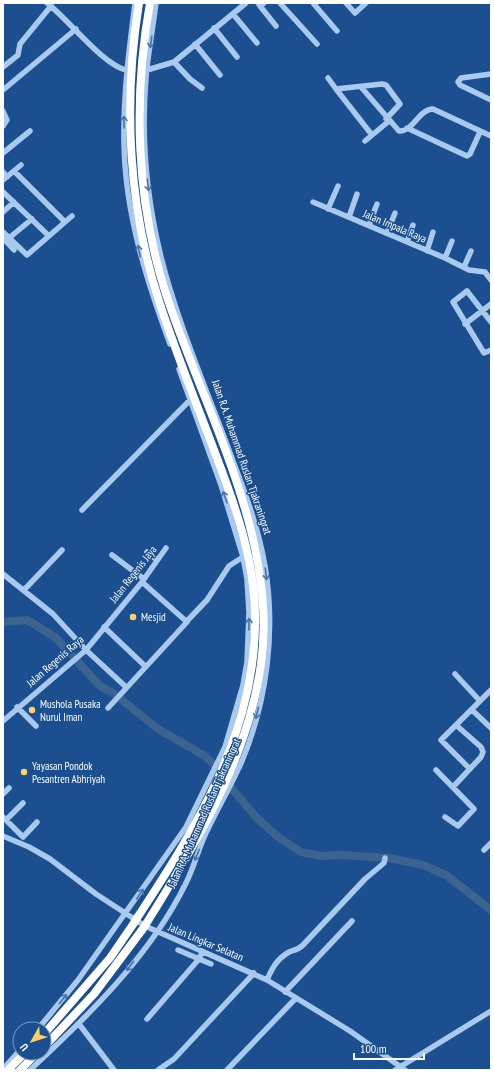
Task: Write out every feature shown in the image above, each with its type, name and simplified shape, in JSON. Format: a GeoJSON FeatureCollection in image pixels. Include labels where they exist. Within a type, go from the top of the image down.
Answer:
{"type":"FeatureCollection","features":[{"type":"Feature","properties":{"kind":"highway","name":"Jalan R.A. Muhammad Ruslan Tjakraningrat"},"geometry":{"type":"LineString","coordinates":[[52,1038],[94,994],[144,927],[194,844],[224,783],[248,688],[256,628],[254,586],[250,561],[237,512],[160,305],[147,261],[137,208],[131,150],[132,84],[139,3]]}},
{"type":"Feature","properties":{"kind":"highway","name":"Jalan R.A. Muhammad Ruslan Tjakraningrat"},"geometry":{"type":"LineString","coordinates":[[52,1025],[110,958],[136,921],[186,840],[240,759],[257,691],[262,663],[264,624],[262,590],[254,537],[233,474],[166,293],[155,255],[148,222],[142,186],[139,148],[142,69],[150,3]]}},
{"type":"Feature","properties":{"kind":"highway"},"geometry":{"type":"LineString","coordinates":[[8,1070],[17,1061]]}},
{"type":"Feature","properties":{"kind":"highway"},"geometry":{"type":"LineString","coordinates":[[20,1070],[29,1061]]}},
{"type":"Feature","properties":{"kind":"street","name":"Jalan R.A. Muhammad Ruslan Tjakraningrat"},"geometry":{"type":"LineString","coordinates":[[45,1021],[78,980],[127,914],[182,833],[218,763],[231,729],[247,662],[249,613],[247,579],[243,557],[230,512],[142,264],[132,213],[124,144],[126,70],[134,3]]}},
{"type":"Feature","properties":{"kind":"street","name":"Jalan R.A. Muhammad Ruslan Tjakraningrat"},"geometry":{"type":"LineString","coordinates":[[156,3],[147,70],[144,113],[146,163],[153,218],[161,258],[187,337],[248,503],[265,565],[270,630],[267,661],[257,712],[240,759]]}},
{"type":"Feature","properties":{"kind":"street"},"geometry":{"type":"LineString","coordinates":[[147,70],[174,62],[246,3]]}},
{"type":"Feature","properties":{"kind":"street"},"geometry":{"type":"LineString","coordinates":[[280,3],[317,44]]}},
{"type":"Feature","properties":{"kind":"street"},"geometry":{"type":"LineString","coordinates":[[313,3],[337,31]]}},
{"type":"Feature","properties":{"kind":"street"},"geometry":{"type":"LineString","coordinates":[[346,3],[355,13],[366,3]]}},
{"type":"Feature","properties":{"kind":"street"},"geometry":{"type":"LineString","coordinates":[[3,67],[18,55],[20,44],[49,4],[107,59],[118,67],[126,70]]}},
{"type":"Feature","properties":{"kind":"street"},"geometry":{"type":"LineString","coordinates":[[260,4],[276,26]]}},
{"type":"Feature","properties":{"kind":"street"},"geometry":{"type":"LineString","coordinates":[[233,14],[257,43]]}},
{"type":"Feature","properties":{"kind":"street"},"geometry":{"type":"LineString","coordinates":[[214,28],[237,57]]}},
{"type":"Feature","properties":{"kind":"street"},"geometry":{"type":"LineString","coordinates":[[3,90],[76,29]]}},
{"type":"Feature","properties":{"kind":"street"},"geometry":{"type":"LineString","coordinates":[[195,44],[220,75]]}},
{"type":"Feature","properties":{"kind":"street"},"geometry":{"type":"LineString","coordinates":[[174,62],[190,79],[202,88]]}},
{"type":"Feature","properties":{"kind":"street"},"geometry":{"type":"LineString","coordinates":[[491,74],[461,78],[458,82],[460,85],[491,100]]}},
{"type":"Feature","properties":{"kind":"street"},"geometry":{"type":"LineString","coordinates":[[328,78],[372,135]]}},
{"type":"Feature","properties":{"kind":"street"},"geometry":{"type":"LineString","coordinates":[[336,89],[382,84],[386,85],[400,104],[388,120],[365,141]]}},
{"type":"Feature","properties":{"kind":"street"},"geometry":{"type":"LineString","coordinates":[[361,87],[398,131],[407,128],[425,111],[433,109],[491,136]]}},
{"type":"Feature","properties":{"kind":"street"},"geometry":{"type":"LineString","coordinates":[[3,111],[7,120],[3,126]]}},
{"type":"Feature","properties":{"kind":"street"},"geometry":{"type":"LineString","coordinates":[[407,128],[467,156],[470,154],[480,132]]}},
{"type":"Feature","properties":{"kind":"street"},"geometry":{"type":"LineString","coordinates":[[3,153],[30,131]]}},
{"type":"Feature","properties":{"kind":"street"},"geometry":{"type":"LineString","coordinates":[[3,172],[5,179],[21,165]]}},
{"type":"Feature","properties":{"kind":"street"},"geometry":{"type":"LineString","coordinates":[[14,171],[66,222]]}},
{"type":"Feature","properties":{"kind":"street"},"geometry":{"type":"LineString","coordinates":[[328,209],[338,186]]}},
{"type":"Feature","properties":{"kind":"street"},"geometry":{"type":"LineString","coordinates":[[3,192],[49,236]]}},
{"type":"Feature","properties":{"kind":"street"},"geometry":{"type":"LineString","coordinates":[[349,217],[357,194]]}},
{"type":"Feature","properties":{"kind":"street"},"geometry":{"type":"LineString","coordinates":[[3,212],[14,202]]}},
{"type":"Feature","properties":{"kind":"street","name":"Jalan Impala Raya"},"geometry":{"type":"LineString","coordinates":[[313,202],[445,258],[469,270],[485,272]]}},
{"type":"Feature","properties":{"kind":"street"},"geometry":{"type":"LineString","coordinates":[[369,225],[377,204]]}},
{"type":"Feature","properties":{"kind":"street"},"geometry":{"type":"LineString","coordinates":[[387,233],[395,213]]}},
{"type":"Feature","properties":{"kind":"street"},"geometry":{"type":"LineString","coordinates":[[3,232],[27,255],[72,216]]}},
{"type":"Feature","properties":{"kind":"street"},"geometry":{"type":"LineString","coordinates":[[10,238],[32,219]]}},
{"type":"Feature","properties":{"kind":"street"},"geometry":{"type":"LineString","coordinates":[[407,242],[413,224]]}},
{"type":"Feature","properties":{"kind":"street"},"geometry":{"type":"LineString","coordinates":[[427,251],[433,232]]}},
{"type":"Feature","properties":{"kind":"street"},"geometry":{"type":"LineString","coordinates":[[3,238],[14,250]]}},
{"type":"Feature","properties":{"kind":"street"},"geometry":{"type":"LineString","coordinates":[[445,258],[452,241]]}},
{"type":"Feature","properties":{"kind":"street"},"geometry":{"type":"LineString","coordinates":[[464,267],[471,251]]}},
{"type":"Feature","properties":{"kind":"street"},"geometry":{"type":"LineString","coordinates":[[491,269],[485,272],[491,280]]}},
{"type":"Feature","properties":{"kind":"street"},"geometry":{"type":"LineString","coordinates":[[491,322],[468,291],[466,291],[453,304],[484,353],[491,350]]}},
{"type":"Feature","properties":{"kind":"street"},"geometry":{"type":"LineString","coordinates":[[465,324],[491,304]]}},
{"type":"Feature","properties":{"kind":"street"},"geometry":{"type":"LineString","coordinates":[[82,510],[190,400]]}},
{"type":"Feature","properties":{"kind":"street","name":"Jalan Regenis Jaya"},"geometry":{"type":"LineString","coordinates":[[117,612],[166,548]]}},
{"type":"Feature","properties":{"kind":"street"},"geometry":{"type":"LineString","coordinates":[[24,590],[62,550]]}},
{"type":"Feature","properties":{"kind":"street"},"geometry":{"type":"LineString","coordinates":[[147,552],[157,560]]}},
{"type":"Feature","properties":{"kind":"street"},"geometry":{"type":"LineString","coordinates":[[112,554],[143,580],[187,621]]}},
{"type":"Feature","properties":{"kind":"street"},"geometry":{"type":"LineString","coordinates":[[108,708],[126,686],[207,600],[229,566],[243,557]]}},
{"type":"Feature","properties":{"kind":"street"},"geometry":{"type":"LineString","coordinates":[[3,574],[53,614],[86,650],[126,686]]}},
{"type":"Feature","properties":{"kind":"street","name":"Jalan Regenis Raya"},"geometry":{"type":"LineString","coordinates":[[3,721],[17,707],[79,657],[117,612]]}},
{"type":"Feature","properties":{"kind":"street"},"geometry":{"type":"LineString","coordinates":[[104,627],[145,666]]}},
{"type":"Feature","properties":{"kind":"street"},"geometry":{"type":"LineString","coordinates":[[455,674],[480,701]]}},
{"type":"Feature","properties":{"kind":"street"},"geometry":{"type":"LineString","coordinates":[[470,769],[442,742],[456,725],[490,693]]}},
{"type":"Feature","properties":{"kind":"street"},"geometry":{"type":"LineString","coordinates":[[17,707],[36,726]]}},
{"type":"Feature","properties":{"kind":"street"},"geometry":{"type":"LineString","coordinates":[[472,710],[491,728]]}},
{"type":"Feature","properties":{"kind":"street"},"geometry":{"type":"LineString","coordinates":[[453,787],[483,755],[483,750],[456,725]]}},
{"type":"Feature","properties":{"kind":"street"},"geometry":{"type":"LineString","coordinates":[[436,770],[474,810],[458,826],[445,817]]}},
{"type":"Feature","properties":{"kind":"street","name":"Jalan R.A. Muhammad Ruslan Tjakraningrat"},"geometry":{"type":"LineString","coordinates":[[30,1070],[79,1024],[113,988],[157,932],[186,884],[224,783]]}},
{"type":"Feature","properties":{"kind":"street"},"geometry":{"type":"LineString","coordinates":[[3,794],[9,788]]}},
{"type":"Feature","properties":{"kind":"street"},"geometry":{"type":"LineString","coordinates":[[23,803],[5,819],[23,837],[37,822]]}},
{"type":"Feature","properties":{"kind":"street","name":"Jalan Lingkar Selatan"},"geometry":{"type":"LineString","coordinates":[[3,836],[29,847],[50,859],[127,914],[157,932],[254,973],[267,980],[403,1067]]}},
{"type":"Feature","properties":{"kind":"street"},"geometry":{"type":"LineString","coordinates":[[484,850],[491,843]]}},
{"type":"Feature","properties":{"kind":"street"},"geometry":{"type":"LineString","coordinates":[[267,980],[275,964],[290,951],[296,951],[303,945],[365,879],[384,863],[385,858]]}},
{"type":"Feature","properties":{"kind":"street"},"geometry":{"type":"LineString","coordinates":[[285,992],[352,921]]}},
{"type":"Feature","properties":{"kind":"street"},"geometry":{"type":"LineString","coordinates":[[178,950],[211,964]]}},
{"type":"Feature","properties":{"kind":"street"},"geometry":{"type":"LineString","coordinates":[[147,1019],[199,959],[202,952]]}},
{"type":"Feature","properties":{"kind":"street"},"geometry":{"type":"LineString","coordinates":[[158,1070],[174,1058],[254,973]]}},
{"type":"Feature","properties":{"kind":"street"},"geometry":{"type":"LineString","coordinates":[[227,1070],[296,998]]}},
{"type":"Feature","properties":{"kind":"street"},"geometry":{"type":"LineString","coordinates":[[395,1070],[403,1067],[409,1061],[491,1011]]}},
{"type":"Feature","properties":{"kind":"street"},"geometry":{"type":"LineString","coordinates":[[79,1024],[114,1070]]}},
{"type":"Feature","properties":{"kind":"street"},"geometry":{"type":"LineString","coordinates":[[3,1069],[12,1059]]}},
{"type":"Feature","properties":{"kind":"waterway"},"geometry":{"type":"LineString","coordinates":[[3,622],[27,620],[55,637],[100,686],[113,693],[158,729],[205,756],[220,771]]}},
{"type":"Feature","properties":{"kind":"waterway"},"geometry":{"type":"LineString","coordinates":[[225,781],[257,818],[278,837],[301,852],[321,856],[340,855],[389,858],[423,865],[446,875],[491,910]]}},
{"type":"Feature","properties":{"kind":"place","name":"Mesjid"},"geometry":{"type":"Point","coordinates":[133,617]}},
{"type":"Feature","properties":{"kind":"place","name":"Mushola Pusaka Nurul Iman"},"geometry":{"type":"Point","coordinates":[32,710]}},
{"type":"Feature","properties":{"kind":"place","name":"Yayasan Pondok Pesantren Abhriyah"},"geometry":{"type":"Point","coordinates":[24,772]}}]}
